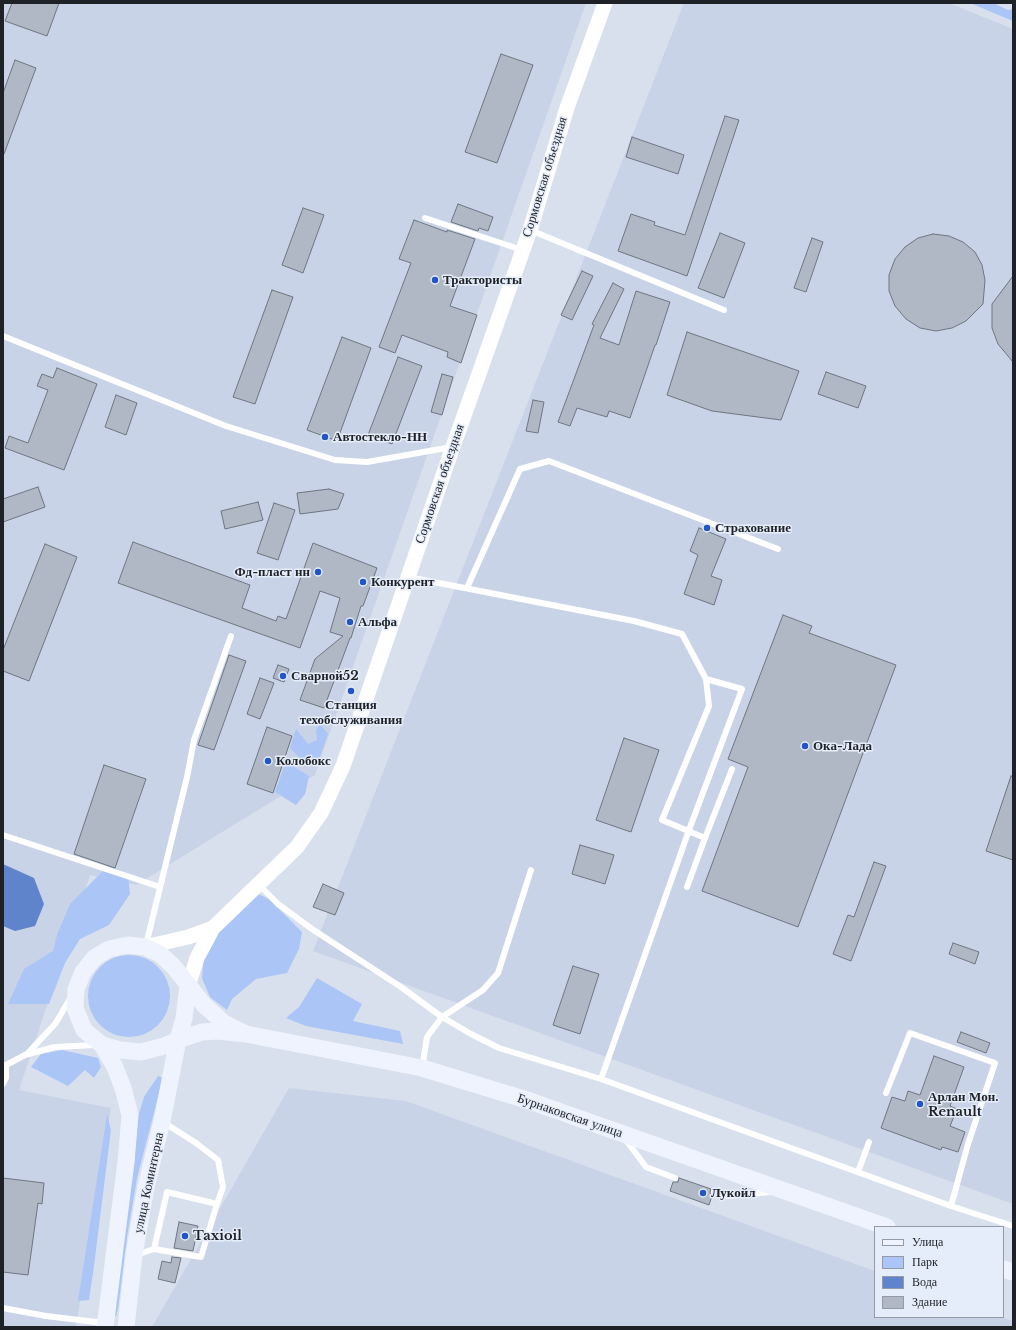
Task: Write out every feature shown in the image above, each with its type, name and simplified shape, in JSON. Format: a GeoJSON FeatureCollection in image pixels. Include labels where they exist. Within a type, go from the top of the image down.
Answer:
{"type":"FeatureCollection","features":[{"type":"Feature","properties":{"kind":"main road"},"geometry":{"type":"LineString","coordinates":[[128,945],[145,947],[160,954],[174,967],[204,1005],[224,1023],[246,1034],[218,1031],[202,1032],[164,1046],[141,1052],[120,1050],[102,1045],[84,1030],[75,1008],[76,989],[83,972],[94,958],[109,949],[128,945]]}},
{"type":"Feature","properties":{"kind":"main road"},"geometry":{"type":"LineString","coordinates":[[178,1040],[184,1018],[188,986]]}},
{"type":"Feature","properties":{"kind":"main road","name":"Бурнаковская улица"},"geometry":{"type":"LineString","coordinates":[[246,1034],[422,1068],[530,1101],[883,1226]]}},
{"type":"Feature","properties":{"kind":"main road","name":"улица Коминтерна"},"geometry":{"type":"LineString","coordinates":[[126,1327],[134,1255],[146,1187],[162,1121],[178,1040]]}},
{"type":"Feature","properties":{"kind":"main road","name":"улица Коминтерна"},"geometry":{"type":"LineString","coordinates":[[102,1045],[123,1088],[130,1115],[126,1162],[105,1325]]}},
{"type":"Feature","properties":{"kind":"main road"},"geometry":{"type":"LineString","coordinates":[[105,1325],[126,1327]]}},
{"type":"Feature","properties":{"kind":"street","name":"Сормовская объездная"},"geometry":{"type":"LineString","coordinates":[[213,928],[297,847],[321,813],[342,766],[530,230],[567,108],[605,3]]}},
{"type":"Feature","properties":{"kind":"street"},"geometry":{"type":"LineString","coordinates":[[145,947],[188,937],[213,928]]}},
{"type":"Feature","properties":{"kind":"street"},"geometry":{"type":"LineString","coordinates":[[188,986],[197,958],[213,928]]}},
{"type":"Feature","properties":{"kind":"lane"},"geometry":{"type":"LineString","coordinates":[[425,218],[522,250]]}},
{"type":"Feature","properties":{"kind":"lane"},"geometry":{"type":"LineString","coordinates":[[530,230],[724,310]]}},
{"type":"Feature","properties":{"kind":"lane"},"geometry":{"type":"LineString","coordinates":[[3,336],[226,426],[336,460],[367,462],[453,447]]}},
{"type":"Feature","properties":{"kind":"lane"},"geometry":{"type":"LineString","coordinates":[[467,588],[520,469],[549,461],[778,549]]}},
{"type":"Feature","properties":{"kind":"lane"},"geometry":{"type":"LineString","coordinates":[[408,577],[634,621],[682,634],[706,679],[709,706],[662,820],[689,830],[705,838]]}},
{"type":"Feature","properties":{"kind":"lane"},"geometry":{"type":"LineString","coordinates":[[145,947],[187,777],[194,740],[231,636]]}},
{"type":"Feature","properties":{"kind":"lane"},"geometry":{"type":"LineString","coordinates":[[601,1079],[689,830],[742,689],[706,679]]}},
{"type":"Feature","properties":{"kind":"lane"},"geometry":{"type":"LineString","coordinates":[[687,887],[732,769]]}},
{"type":"Feature","properties":{"kind":"lane"},"geometry":{"type":"LineString","coordinates":[[3,835],[160,887]]}},
{"type":"Feature","properties":{"kind":"lane"},"geometry":{"type":"LineString","coordinates":[[422,1068],[427,1037],[442,1017],[483,990],[498,973],[531,870]]}},
{"type":"Feature","properties":{"kind":"lane"},"geometry":{"type":"LineString","coordinates":[[258,883],[278,904],[312,929],[401,987],[442,1017],[499,1048],[601,1079],[951,1206],[1013,1226]]}},
{"type":"Feature","properties":{"kind":"lane"},"geometry":{"type":"LineString","coordinates":[[25,1055],[55,1024],[76,989]]}},
{"type":"Feature","properties":{"kind":"lane"},"geometry":{"type":"LineString","coordinates":[[886,1093],[910,1033],[995,1064],[968,1144],[951,1206]]}},
{"type":"Feature","properties":{"kind":"lane"},"geometry":{"type":"LineString","coordinates":[[3,1084],[6,1078],[5,1065],[25,1055],[55,1047],[102,1045]]}},
{"type":"Feature","properties":{"kind":"lane"},"geometry":{"type":"LineString","coordinates":[[134,1255],[154,1249],[201,1257],[223,1187],[218,1160],[196,1143],[162,1121]]}},
{"type":"Feature","properties":{"kind":"lane"},"geometry":{"type":"LineString","coordinates":[[622,1134],[646,1167],[675,1178]]}},
{"type":"Feature","properties":{"kind":"lane"},"geometry":{"type":"LineString","coordinates":[[858,1172],[870,1142]]}},
{"type":"Feature","properties":{"kind":"lane"},"geometry":{"type":"LineString","coordinates":[[714,1192],[729,1196],[785,1191]]}},
{"type":"Feature","properties":{"kind":"lane"},"geometry":{"type":"LineString","coordinates":[[154,1249],[167,1192],[217,1204]]}},
{"type":"Feature","properties":{"kind":"lane"},"geometry":{"type":"LineString","coordinates":[[3,1308],[105,1325]]}},
{"type":"Feature","properties":{"kind":"shaded area"},"geometry":{"type":"Polygon","coordinates":[[[3,3],[586,3],[315,775],[136,885],[90,875],[19,1090],[111,1108],[76,1327],[3,1327],[3,3]]]}},
{"type":"Feature","properties":{"kind":"shaded area"},"geometry":{"type":"Polygon","coordinates":[[[684,3],[949,3],[1013,29],[1013,1204],[313,951],[684,3]]]}},
{"type":"Feature","properties":{"kind":"shaded area"},"geometry":{"type":"Polygon","coordinates":[[[289,1088],[406,1101],[874,1271],[874,1318],[1004,1318],[1013,1321],[1013,1327],[152,1327],[289,1088]]]}},
{"type":"Feature","properties":{"kind":"green space"},"geometry":{"type":"Polygon","coordinates":[[[970,3],[993,3],[1008,10],[1013,9],[1013,21],[970,3]]]}},
{"type":"Feature","properties":{"kind":"green space"},"geometry":{"type":"Polygon","coordinates":[[[320,724],[328,734],[319,759],[312,762],[300,758],[290,748],[296,729],[308,744],[317,740],[316,730],[320,724]]]}},
{"type":"Feature","properties":{"kind":"green space"},"geometry":{"type":"Polygon","coordinates":[[[286,762],[309,776],[305,794],[296,805],[275,792],[286,762]]]}},
{"type":"Feature","properties":{"kind":"green space"},"geometry":{"type":"Polygon","coordinates":[[[109,865],[128,875],[130,894],[109,925],[80,939],[65,963],[49,1004],[8,1004],[24,969],[53,951],[57,935],[70,904],[109,865]]]}},
{"type":"Feature","properties":{"kind":"green space"},"geometry":{"type":"Polygon","coordinates":[[[254,892],[269,899],[302,932],[299,949],[287,973],[256,979],[232,999],[227,1010],[210,997],[202,978],[204,955],[217,930],[254,892]]]}},
{"type":"Feature","properties":{"kind":"green space"},"geometry":{"type":"Polygon","coordinates":[[[121,955],[137,955],[152,962],[163,973],[170,988],[170,1004],[167,1012],[158,1025],[145,1034],[137,1037],[121,1037],[106,1030],[95,1019],[88,1004],[88,988],[95,973],[106,962],[121,955]]]}},
{"type":"Feature","properties":{"kind":"green space"},"geometry":{"type":"Polygon","coordinates":[[[317,978],[362,1004],[353,1021],[400,1031],[403,1044],[306,1026],[286,1018],[299,1007],[317,978]]]}},
{"type":"Feature","properties":{"kind":"green space"},"geometry":{"type":"Polygon","coordinates":[[[62,1050],[98,1058],[101,1067],[94,1078],[85,1070],[68,1086],[31,1067],[41,1054],[62,1050]]]}},
{"type":"Feature","properties":{"kind":"green space"},"geometry":{"type":"Polygon","coordinates":[[[158,1076],[163,1078],[137,1178],[127,1237],[118,1309],[116,1316],[112,1317],[138,1117],[144,1097],[158,1076]]]}},
{"type":"Feature","properties":{"kind":"green space"},"geometry":{"type":"Polygon","coordinates":[[[107,1115],[111,1130],[89,1300],[78,1301],[107,1115]]]}},
{"type":"Feature","properties":{"kind":"water"},"geometry":{"type":"Polygon","coordinates":[[[3,864],[34,878],[44,904],[35,926],[15,931],[3,926],[3,864]]]}},
{"type":"Feature","properties":{"kind":"building"},"geometry":{"type":"Polygon","coordinates":[[[12,3],[59,3],[47,36],[5,21],[12,3]]]}},
{"type":"Feature","properties":{"kind":"building"},"geometry":{"type":"Polygon","coordinates":[[[501,54],[533,65],[497,163],[465,152],[501,54]]]}},
{"type":"Feature","properties":{"kind":"building"},"geometry":{"type":"Polygon","coordinates":[[[15,60],[36,68],[3,154],[3,93],[15,60]]]}},
{"type":"Feature","properties":{"kind":"building"},"geometry":{"type":"Polygon","coordinates":[[[725,116],[739,120],[687,276],[618,251],[631,214],[655,222],[654,225],[685,235],[725,116]]]}},
{"type":"Feature","properties":{"kind":"building"},"geometry":{"type":"Polygon","coordinates":[[[632,137],[684,155],[678,174],[626,157],[632,137]]]}},
{"type":"Feature","properties":{"kind":"building"},"geometry":{"type":"Polygon","coordinates":[[[458,204],[493,217],[488,231],[479,228],[478,231],[451,222],[458,204]]]}},
{"type":"Feature","properties":{"kind":"building"},"geometry":{"type":"Polygon","coordinates":[[[303,208],[324,215],[303,273],[282,265],[303,208]]]}},
{"type":"Feature","properties":{"kind":"building"},"geometry":{"type":"Polygon","coordinates":[[[414,220],[447,232],[447,230],[475,239],[450,306],[477,315],[461,363],[447,357],[448,352],[402,335],[395,353],[379,347],[411,263],[399,259],[414,220]]]}},
{"type":"Feature","properties":{"kind":"building"},"geometry":{"type":"Polygon","coordinates":[[[720,233],[745,243],[724,298],[698,288],[720,233]]]}},
{"type":"Feature","properties":{"kind":"building"},"geometry":{"type":"Polygon","coordinates":[[[933,234],[949,236],[963,242],[975,252],[982,265],[985,280],[983,304],[966,321],[952,328],[936,331],[920,328],[906,319],[895,306],[889,291],[889,275],[895,259],[905,247],[918,238],[933,234]]]}},
{"type":"Feature","properties":{"kind":"building"},"geometry":{"type":"Polygon","coordinates":[[[812,238],[823,242],[806,292],[794,288],[812,238]]]}},
{"type":"Feature","properties":{"kind":"building"},"geometry":{"type":"Polygon","coordinates":[[[582,271],[593,276],[572,320],[561,315],[582,271]]]}},
{"type":"Feature","properties":{"kind":"building"},"geometry":{"type":"Polygon","coordinates":[[[1013,276],[1013,362],[998,344],[992,328],[992,304],[1013,276]]]}},
{"type":"Feature","properties":{"kind":"building"},"geometry":{"type":"Polygon","coordinates":[[[613,283],[624,289],[600,338],[619,345],[636,291],[670,302],[630,418],[609,411],[607,417],[577,408],[570,426],[558,422],[594,325],[592,324],[613,283]]]}},
{"type":"Feature","properties":{"kind":"building"},"geometry":{"type":"Polygon","coordinates":[[[272,290],[293,297],[255,404],[233,397],[272,290]]]}},
{"type":"Feature","properties":{"kind":"building"},"geometry":{"type":"Polygon","coordinates":[[[687,332],[799,371],[781,420],[712,411],[667,395],[687,332]]]}},
{"type":"Feature","properties":{"kind":"building"},"geometry":{"type":"Polygon","coordinates":[[[342,337],[371,348],[337,441],[307,430],[342,337]]]}},
{"type":"Feature","properties":{"kind":"building"},"geometry":{"type":"Polygon","coordinates":[[[398,357],[422,366],[392,444],[368,435],[398,357]]]}},
{"type":"Feature","properties":{"kind":"building"},"geometry":{"type":"Polygon","coordinates":[[[57,368],[97,384],[64,470],[5,448],[9,436],[28,443],[48,390],[37,386],[42,374],[53,378],[57,368]]]}},
{"type":"Feature","properties":{"kind":"building"},"geometry":{"type":"Polygon","coordinates":[[[826,372],[866,386],[858,408],[818,394],[826,372]]]}},
{"type":"Feature","properties":{"kind":"building"},"geometry":{"type":"Polygon","coordinates":[[[442,374],[453,377],[442,415],[431,412],[442,374]]]}},
{"type":"Feature","properties":{"kind":"building"},"geometry":{"type":"Polygon","coordinates":[[[116,395],[137,403],[126,435],[105,427],[116,395]]]}},
{"type":"Feature","properties":{"kind":"building"},"geometry":{"type":"Polygon","coordinates":[[[533,400],[544,402],[538,433],[526,431],[533,400]]]}},
{"type":"Feature","properties":{"kind":"building"},"geometry":{"type":"Polygon","coordinates":[[[38,487],[45,507],[3,522],[3,499],[38,487]]]}},
{"type":"Feature","properties":{"kind":"building"},"geometry":{"type":"Polygon","coordinates":[[[329,489],[344,494],[338,509],[300,514],[297,493],[329,489]]]}},
{"type":"Feature","properties":{"kind":"building"},"geometry":{"type":"Polygon","coordinates":[[[258,502],[263,520],[225,529],[221,511],[258,502]]]}},
{"type":"Feature","properties":{"kind":"building"},"geometry":{"type":"Polygon","coordinates":[[[274,503],[295,510],[278,560],[257,553],[274,503]]]}},
{"type":"Feature","properties":{"kind":"building"},"geometry":{"type":"Polygon","coordinates":[[[699,528],[726,539],[711,576],[722,580],[714,605],[684,594],[698,555],[690,551],[699,528]]]}},
{"type":"Feature","properties":{"kind":"building"},"geometry":{"type":"Polygon","coordinates":[[[133,542],[250,585],[242,608],[276,621],[278,616],[286,619],[313,543],[377,568],[363,606],[361,606],[351,638],[324,708],[300,700],[315,659],[343,636],[330,632],[340,598],[320,591],[300,648],[118,583],[133,542]]]}},
{"type":"Feature","properties":{"kind":"building"},"geometry":{"type":"Polygon","coordinates":[[[45,544],[77,557],[29,681],[3,671],[3,650],[45,544]]]}},
{"type":"Feature","properties":{"kind":"building"},"geometry":{"type":"Polygon","coordinates":[[[783,615],[812,626],[809,633],[896,665],[798,927],[702,891],[748,767],[728,759],[783,615]]]}},
{"type":"Feature","properties":{"kind":"building"},"geometry":{"type":"Polygon","coordinates":[[[229,655],[246,661],[214,750],[198,745],[229,655]]]}},
{"type":"Feature","properties":{"kind":"building"},"geometry":{"type":"Polygon","coordinates":[[[278,665],[289,669],[284,682],[273,678],[278,665]]]}},
{"type":"Feature","properties":{"kind":"building"},"geometry":{"type":"Polygon","coordinates":[[[260,678],[274,683],[260,719],[247,714],[260,678]]]}},
{"type":"Feature","properties":{"kind":"building"},"geometry":{"type":"Polygon","coordinates":[[[267,727],[292,736],[273,793],[247,784],[267,727]]]}},
{"type":"Feature","properties":{"kind":"building"},"geometry":{"type":"Polygon","coordinates":[[[624,738],[659,750],[631,832],[596,820],[624,738]]]}},
{"type":"Feature","properties":{"kind":"building"},"geometry":{"type":"Polygon","coordinates":[[[104,765],[146,779],[115,868],[74,854],[104,765]]]}},
{"type":"Feature","properties":{"kind":"building"},"geometry":{"type":"Polygon","coordinates":[[[1011,776],[1013,777],[1013,860],[986,851],[1011,776]]]}},
{"type":"Feature","properties":{"kind":"building"},"geometry":{"type":"Polygon","coordinates":[[[580,845],[614,855],[605,884],[572,874],[580,845]]]}},
{"type":"Feature","properties":{"kind":"building"},"geometry":{"type":"Polygon","coordinates":[[[874,862],[886,866],[851,961],[833,954],[848,915],[854,917],[874,862]]]}},
{"type":"Feature","properties":{"kind":"building"},"geometry":{"type":"Polygon","coordinates":[[[323,884],[344,893],[335,915],[313,907],[323,884]]]}},
{"type":"Feature","properties":{"kind":"building"},"geometry":{"type":"Polygon","coordinates":[[[953,943],[979,952],[975,964],[949,954],[953,943]]]}},
{"type":"Feature","properties":{"kind":"building"},"geometry":{"type":"Polygon","coordinates":[[[573,966],[599,974],[580,1034],[553,1025],[573,966]]]}},
{"type":"Feature","properties":{"kind":"building"},"geometry":{"type":"Polygon","coordinates":[[[961,1032],[990,1043],[986,1053],[957,1042],[961,1032]]]}},
{"type":"Feature","properties":{"kind":"building","name":"Арлан Мон. Renault"},"geometry":{"type":"Polygon","coordinates":[[[934,1056],[964,1067],[950,1106],[957,1109],[950,1126],[965,1132],[958,1152],[942,1147],[941,1150],[881,1128],[892,1097],[905,1101],[908,1091],[920,1095],[934,1056]]]}},
{"type":"Feature","properties":{"kind":"building"},"geometry":{"type":"Polygon","coordinates":[[[3,1178],[44,1183],[42,1204],[38,1203],[28,1275],[3,1272],[3,1178]]]}},
{"type":"Feature","properties":{"kind":"building"},"geometry":{"type":"Polygon","coordinates":[[[679,1178],[711,1189],[710,1193],[712,1196],[709,1205],[670,1191],[673,1182],[678,1182],[679,1178]]]}},
{"type":"Feature","properties":{"kind":"building"},"geometry":{"type":"Polygon","coordinates":[[[179,1222],[198,1226],[193,1251],[174,1248],[179,1222]]]}},
{"type":"Feature","properties":{"kind":"building"},"geometry":{"type":"Polygon","coordinates":[[[172,1257],[181,1258],[175,1283],[158,1279],[162,1261],[171,1263],[172,1257]]]}},
{"type":"Feature","properties":{"kind":"place","name":"Трактористы"},"geometry":{"type":"Point","coordinates":[435,280]}},
{"type":"Feature","properties":{"kind":"place","name":"Автостекло-НН"},"geometry":{"type":"Point","coordinates":[325,437]}},
{"type":"Feature","properties":{"kind":"place","name":"Страхование"},"geometry":{"type":"Point","coordinates":[707,528]}},
{"type":"Feature","properties":{"kind":"place","name":"Фд-пласт нн"},"geometry":{"type":"Point","coordinates":[318,572]}},
{"type":"Feature","properties":{"kind":"place","name":"Конкурент"},"geometry":{"type":"Point","coordinates":[363,582]}},
{"type":"Feature","properties":{"kind":"place","name":"Альфа"},"geometry":{"type":"Point","coordinates":[350,622]}},
{"type":"Feature","properties":{"kind":"place","name":"Сварной52"},"geometry":{"type":"Point","coordinates":[283,676]}},
{"type":"Feature","properties":{"kind":"place","name":"Станция техобслуживания"},"geometry":{"type":"Point","coordinates":[351,691]}},
{"type":"Feature","properties":{"kind":"place","name":"Ока-Лада"},"geometry":{"type":"Point","coordinates":[805,746]}},
{"type":"Feature","properties":{"kind":"place","name":"Колобокс"},"geometry":{"type":"Point","coordinates":[268,761]}},
{"type":"Feature","properties":{"kind":"place","name":"Арлан Мон. Renault"},"geometry":{"type":"Point","coordinates":[920,1104]}},
{"type":"Feature","properties":{"kind":"place","name":"Лукойл"},"geometry":{"type":"Point","coordinates":[703,1193]}},
{"type":"Feature","properties":{"kind":"place","name":"Taxioil"},"geometry":{"type":"Point","coordinates":[185,1236]}}]}
